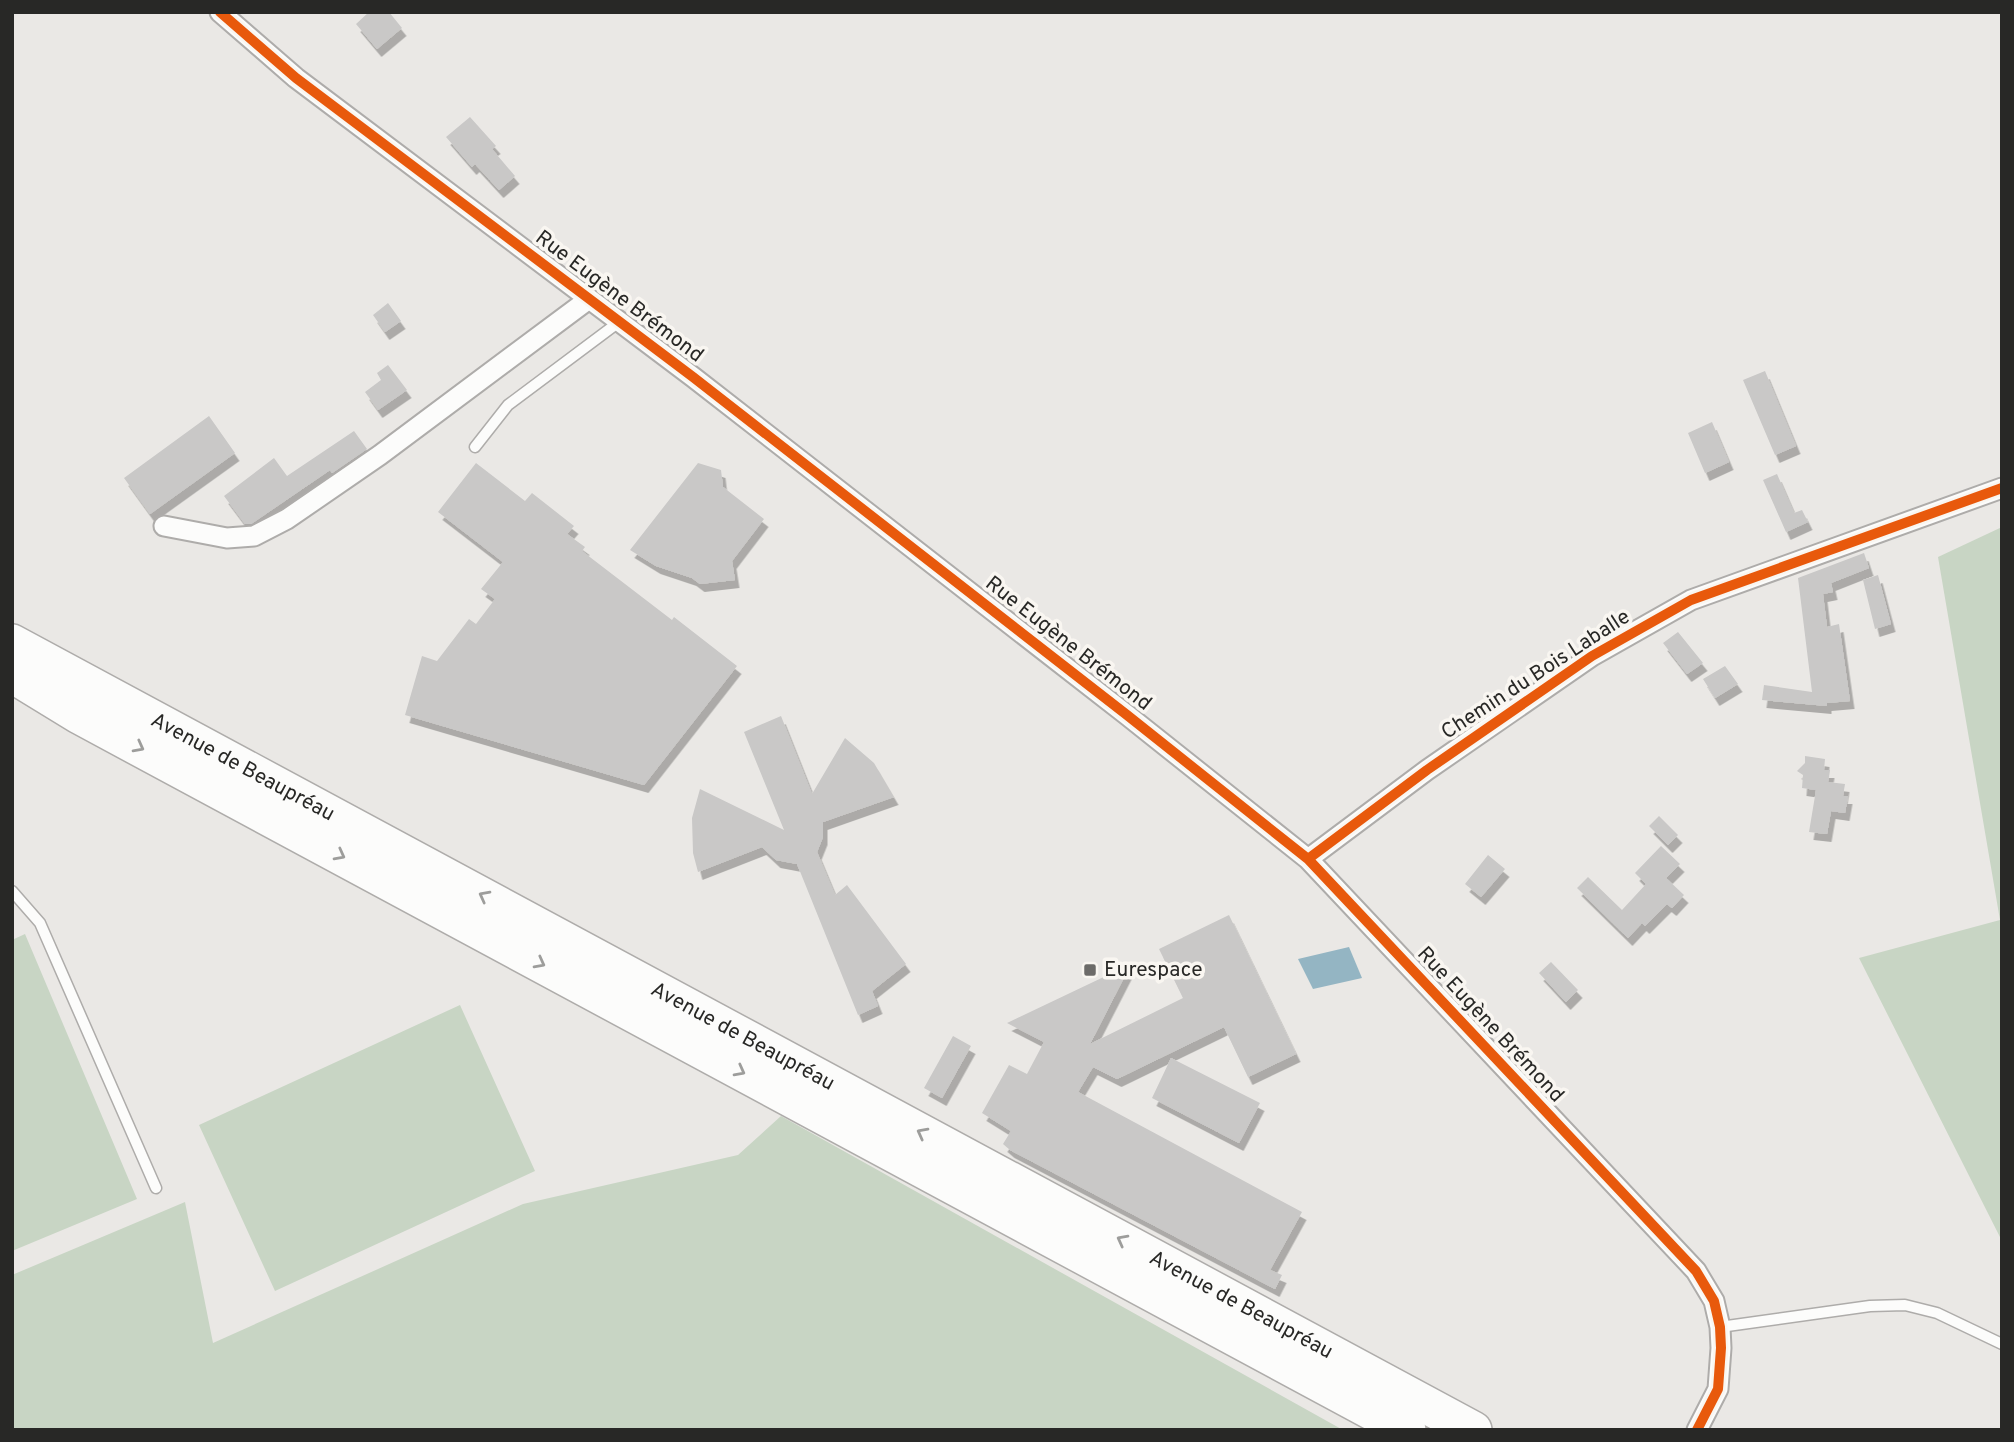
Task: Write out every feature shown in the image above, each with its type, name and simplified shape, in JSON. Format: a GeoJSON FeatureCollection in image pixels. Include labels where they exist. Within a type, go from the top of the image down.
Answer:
{"type":"FeatureCollection","features":[{"type":"Feature","properties":{"kind":"highway"},"geometry":{"type":"LineString","coordinates":[[12,625],[153,709],[190,737]]}},
{"type":"Feature","properties":{"kind":"highway","name":"Avenue de Beaupréau"},"geometry":{"type":"LineString","coordinates":[[12,643],[1473,1430]]}},
{"type":"Feature","properties":{"kind":"highway","name":"Avenue de Beaupréau"},"geometry":{"type":"LineString","coordinates":[[12,674],[79,715],[1406,1430]]}},
{"type":"Feature","properties":{"kind":"highway"},"geometry":{"type":"LineString","coordinates":[[12,686],[57,708],[79,715]]}},
{"type":"Feature","properties":{"kind":"street","name":"Rue Eugène Brémond"},"geometry":{"type":"LineString","coordinates":[[220,12],[296,78],[619,322],[1116,706],[1308,859],[1696,1270],[1714,1301],[1720,1327],[1721,1348],[1718,1389],[1697,1430]]}},
{"type":"Feature","properties":{"kind":"street"},"geometry":{"type":"LineString","coordinates":[[164,526],[227,538],[254,536],[276,525],[380,455],[589,299]]}},
{"type":"Feature","properties":{"kind":"street","name":"Chemin du Bois Laballe"},"geometry":{"type":"LineString","coordinates":[[1308,859],[1427,770],[1592,656],[1691,600],[2002,488]]}},
{"type":"Feature","properties":{"kind":"street"},"geometry":{"type":"LineString","coordinates":[[1290,1331],[1396,1376],[1495,1430]]}},
{"type":"Feature","properties":{"kind":"street"},"geometry":{"type":"LineString","coordinates":[[1328,1387],[1378,1430]]}},
{"type":"Feature","properties":{"kind":"lane"},"geometry":{"type":"LineString","coordinates":[[475,447],[508,405],[619,322]]}},
{"type":"Feature","properties":{"kind":"lane"},"geometry":{"type":"LineString","coordinates":[[12,891],[40,923],[156,1188]]}},
{"type":"Feature","properties":{"kind":"lane"},"geometry":{"type":"LineString","coordinates":[[1720,1327],[1870,1306],[1905,1305],[1937,1313],[2002,1344]]}},
{"type":"Feature","properties":{"kind":"green space"},"geometry":{"type":"Polygon","coordinates":[[[2002,527],[2002,1241],[1859,958],[2000,920],[1938,557],[2002,527]]]}},
{"type":"Feature","properties":{"kind":"green space"},"geometry":{"type":"Polygon","coordinates":[[[25,934],[137,1199],[12,1251],[12,940],[25,934]]]}},
{"type":"Feature","properties":{"kind":"green space"},"geometry":{"type":"Polygon","coordinates":[[[460,1005],[535,1171],[275,1291],[199,1125],[460,1005]]]}},
{"type":"Feature","properties":{"kind":"green space"},"geometry":{"type":"Polygon","coordinates":[[[781,1116],[1343,1430],[12,1430],[12,1275],[185,1202],[213,1343],[523,1204],[738,1155],[781,1116]]]}},
{"type":"Feature","properties":{"kind":"water"},"geometry":{"type":"Polygon","coordinates":[[[1349,947],[1362,978],[1313,989],[1298,959],[1349,947]]]}},
{"type":"Feature","properties":{"kind":"building"},"geometry":{"type":"Polygon","coordinates":[[[369,12],[389,12],[402,28],[377,49],[356,24],[369,12]]]}},
{"type":"Feature","properties":{"kind":"building"},"geometry":{"type":"Polygon","coordinates":[[[470,117],[496,146],[492,149],[515,176],[499,190],[475,164],[472,167],[446,137],[470,117]]]}},
{"type":"Feature","properties":{"kind":"building"},"geometry":{"type":"Polygon","coordinates":[[[388,303],[401,321],[385,332],[373,315],[388,303]]]}},
{"type":"Feature","properties":{"kind":"building"},"geometry":{"type":"Polygon","coordinates":[[[388,365],[407,390],[378,410],[365,392],[381,380],[377,373],[388,365]]]}},
{"type":"Feature","properties":{"kind":"building"},"geometry":{"type":"Polygon","coordinates":[[[1765,371],[1796,446],[1775,455],[1743,380],[1765,371]]]}},
{"type":"Feature","properties":{"kind":"building"},"geometry":{"type":"Polygon","coordinates":[[[209,416],[235,453],[150,514],[124,478],[209,416]]]}},
{"type":"Feature","properties":{"kind":"building"},"geometry":{"type":"Polygon","coordinates":[[[1712,422],[1729,462],[1705,473],[1688,433],[1712,422]]]}},
{"type":"Feature","properties":{"kind":"building"},"geometry":{"type":"Polygon","coordinates":[[[354,431],[367,449],[332,473],[330,470],[251,524],[245,524],[224,496],[274,458],[287,476],[354,431]]]}},
{"type":"Feature","properties":{"kind":"building"},"geometry":{"type":"Polygon","coordinates":[[[476,463],[525,501],[532,493],[574,526],[567,534],[585,547],[582,551],[737,666],[644,785],[405,715],[422,656],[437,661],[469,619],[476,624],[495,599],[481,589],[503,562],[438,512],[476,463]]]}},
{"type":"Feature","properties":{"kind":"building"},"geometry":{"type":"Polygon","coordinates":[[[698,463],[721,470],[723,487],[764,519],[732,561],[735,580],[700,584],[692,578],[656,566],[630,550],[698,463]]]}},
{"type":"Feature","properties":{"kind":"building"},"geometry":{"type":"Polygon","coordinates":[[[1777,474],[1794,513],[1802,510],[1808,522],[1786,532],[1763,480],[1777,474]]]}},
{"type":"Feature","properties":{"kind":"building"},"geometry":{"type":"Polygon","coordinates":[[[1864,553],[1869,568],[1831,583],[1833,592],[1823,594],[1827,627],[1839,624],[1850,701],[1827,703],[1827,706],[1762,700],[1764,685],[1812,692],[1798,578],[1864,553]]]}},
{"type":"Feature","properties":{"kind":"building"},"geometry":{"type":"Polygon","coordinates":[[[1878,575],[1891,624],[1875,629],[1863,580],[1878,575]]]}},
{"type":"Feature","properties":{"kind":"building"},"geometry":{"type":"Polygon","coordinates":[[[1678,632],[1703,663],[1687,674],[1663,643],[1678,632]]]}},
{"type":"Feature","properties":{"kind":"building"},"geometry":{"type":"Polygon","coordinates":[[[1725,666],[1738,684],[1715,698],[1703,679],[1725,666]]]}},
{"type":"Feature","properties":{"kind":"building"},"geometry":{"type":"Polygon","coordinates":[[[781,716],[812,794],[845,738],[874,763],[894,797],[823,822],[823,837],[817,852],[835,895],[847,885],[906,964],[872,991],[878,1006],[858,1015],[797,864],[776,860],[762,847],[698,872],[693,853],[692,818],[700,789],[784,830],[744,732],[781,716]]]}},
{"type":"Feature","properties":{"kind":"building"},"geometry":{"type":"Polygon","coordinates":[[[1805,756],[1825,759],[1824,770],[1830,770],[1828,782],[1845,784],[1843,796],[1848,796],[1845,813],[1831,811],[1827,834],[1809,832],[1816,790],[1802,788],[1803,775],[1797,771],[1805,763],[1805,756]]]}},
{"type":"Feature","properties":{"kind":"building"},"geometry":{"type":"Polygon","coordinates":[[[1659,816],[1678,835],[1668,845],[1649,826],[1659,816]]]}},
{"type":"Feature","properties":{"kind":"building"},"geometry":{"type":"Polygon","coordinates":[[[1661,846],[1680,864],[1666,878],[1684,895],[1672,908],[1667,904],[1645,926],[1642,923],[1628,938],[1577,888],[1588,877],[1622,910],[1646,884],[1635,873],[1661,846]]]}},
{"type":"Feature","properties":{"kind":"building"},"geometry":{"type":"Polygon","coordinates":[[[1488,855],[1505,869],[1481,897],[1465,884],[1488,855]]]}},
{"type":"Feature","properties":{"kind":"building"},"geometry":{"type":"Polygon","coordinates":[[[1229,915],[1296,1054],[1248,1077],[1224,1027],[1117,1079],[1093,1067],[1078,1092],[1302,1212],[1270,1270],[1282,1275],[1275,1289],[1010,1150],[1003,1144],[1011,1131],[982,1113],[1009,1065],[1027,1074],[1044,1042],[1007,1023],[1131,964],[1090,1044],[1183,998],[1159,949],[1229,915]]]}},
{"type":"Feature","properties":{"kind":"building"},"geometry":{"type":"Polygon","coordinates":[[[1551,962],[1578,990],[1566,1002],[1539,973],[1551,962]]]}},
{"type":"Feature","properties":{"kind":"building"},"geometry":{"type":"Polygon","coordinates":[[[953,1036],[971,1046],[942,1098],[924,1088],[953,1036]]]}},
{"type":"Feature","properties":{"kind":"building"},"geometry":{"type":"Polygon","coordinates":[[[1171,1058],[1260,1103],[1239,1143],[1152,1098],[1171,1058]]]}},
{"type":"Feature","properties":{"kind":"cycle path"},"geometry":{"type":"LineString","coordinates":[[220,12],[296,78],[693,377],[1308,859],[1696,1271],[1714,1301],[1720,1327],[1721,1348],[1718,1389],[1697,1430]]}},
{"type":"Feature","properties":{"kind":"cycle path"},"geometry":{"type":"LineString","coordinates":[[1308,859],[1427,770],[1592,656],[1691,600],[2002,488]]}},
{"type":"Feature","properties":{"kind":"place","name":"Eurespace"},"geometry":{"type":"Point","coordinates":[1090,970]}}]}
